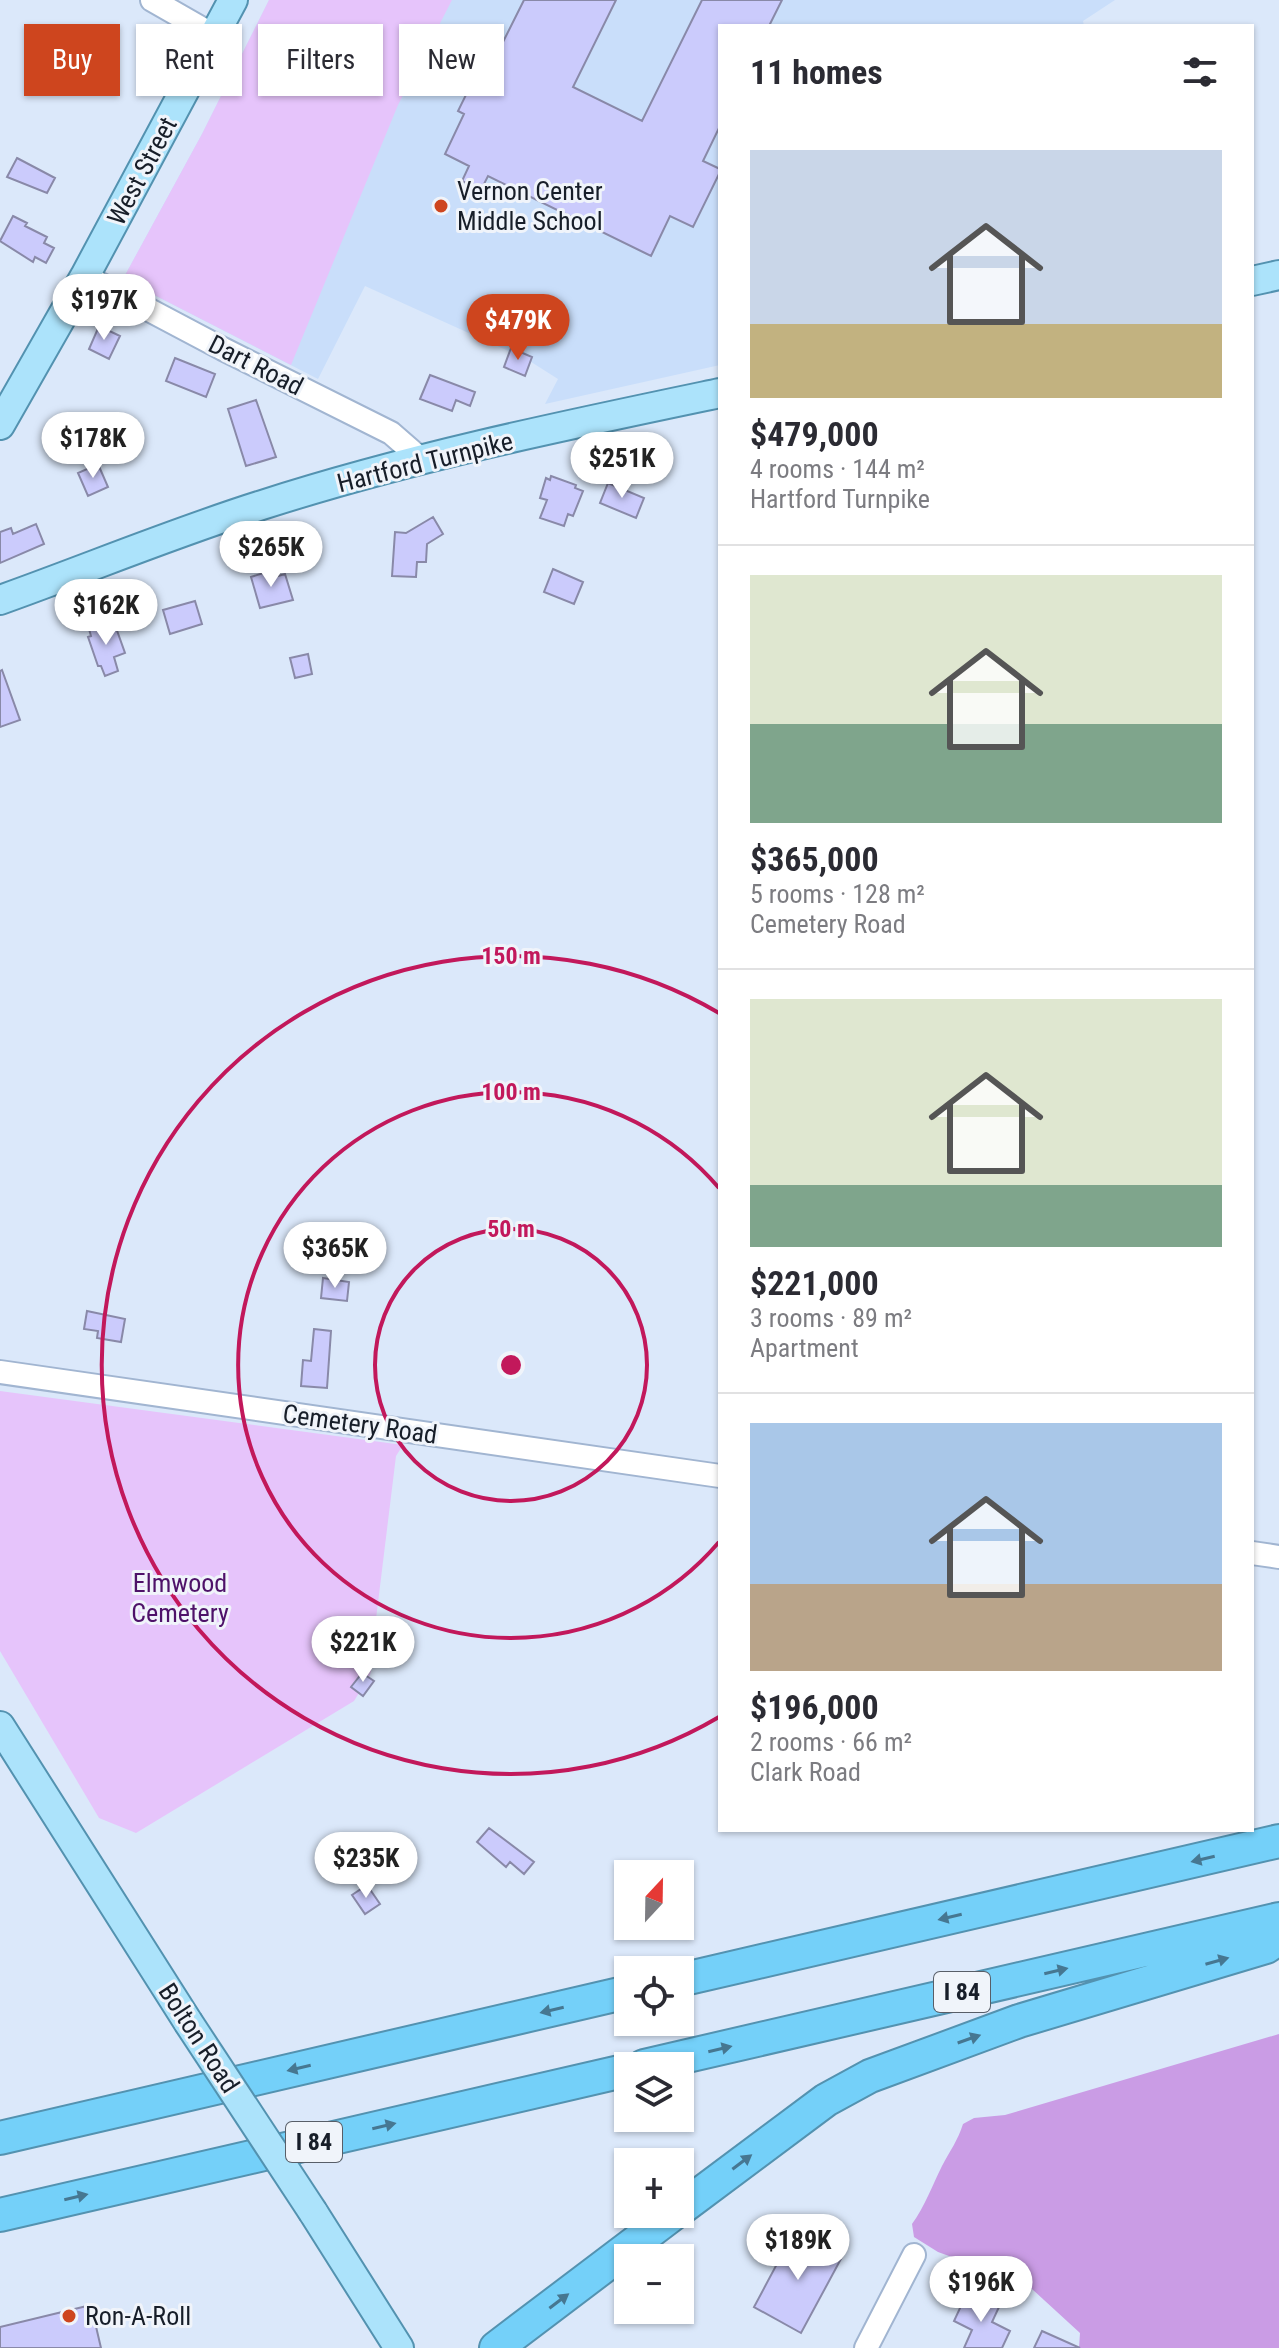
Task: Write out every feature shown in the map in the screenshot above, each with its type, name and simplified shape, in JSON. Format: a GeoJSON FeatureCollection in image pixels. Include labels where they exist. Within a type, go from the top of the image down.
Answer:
{"type":"FeatureCollection","features":[{"type":"Feature","properties":{"kind":"highway"},"geometry":{"type":"LineString","coordinates":[[694,1977],[1279,1841]]}},
{"type":"Feature","properties":{"kind":"highway","name":"I 84"},"geometry":{"type":"LineString","coordinates":[[694,2054],[1279,1919]]}},
{"type":"Feature","properties":{"kind":"highway"},"geometry":{"type":"LineString","coordinates":[[694,2198],[805,2115],[845,2088],[870,2076],[1019,2021],[1266,1947],[1279,1938]]}},
{"type":"Feature","properties":{"kind":"highway"},"geometry":{"type":"LineString","coordinates":[[0,2138],[614,1995]]}},
{"type":"Feature","properties":{"kind":"highway","name":"I 84"},"geometry":{"type":"LineString","coordinates":[[0,2215],[614,2073]]}},
{"type":"Feature","properties":{"kind":"highway"},"geometry":{"type":"LineString","coordinates":[[0,2116],[66,2105],[119,2110]]}},
{"type":"Feature","properties":{"kind":"highway"},"geometry":{"type":"LineString","coordinates":[[496,2348],[655,2228]]}},
{"type":"Feature","properties":{"kind":"main road","name":"West Street"},"geometry":{"type":"LineString","coordinates":[[221,24],[233,0]]}},
{"type":"Feature","properties":{"kind":"main road","name":"West Street"},"geometry":{"type":"LineString","coordinates":[[0,425],[182,96]]}},
{"type":"Feature","properties":{"kind":"main road","name":"Hartford Turnpike"},"geometry":{"type":"LineString","coordinates":[[0,600],[261,505],[422,460],[718,393]]}},
{"type":"Feature","properties":{"kind":"main road","name":"Bolton Road"},"geometry":{"type":"LineString","coordinates":[[0,1726],[399,2348]]}},
{"type":"Feature","properties":{"kind":"street"},"geometry":{"type":"LineString","coordinates":[[152,0],[194,24]]}},
{"type":"Feature","properties":{"kind":"street","name":"Dart Road"},"geometry":{"type":"LineString","coordinates":[[85,276],[391,433],[422,460]]}},
{"type":"Feature","properties":{"kind":"street","name":"Cemetery Road"},"geometry":{"type":"LineString","coordinates":[[0,1372],[718,1476]]}},
{"type":"Feature","properties":{"kind":"street"},"geometry":{"type":"LineString","coordinates":[[1254,1553],[1279,1557]]}},
{"type":"Feature","properties":{"kind":"street"},"geometry":{"type":"LineString","coordinates":[[866,2348],[914,2255]]}},
{"type":"Feature","properties":{"kind":"shaded area","name":"Vernon Center Middle School"},"geometry":{"type":"Polygon","coordinates":[[[269,0],[1115,0],[1083,21],[1084,24],[718,24],[718,365],[545,404],[558,379],[528,360],[365,286],[318,379],[123,279],[221,96],[242,96],[242,54],[269,0]]]}},
{"type":"Feature","properties":{"kind":"shaded area"},"geometry":{"type":"Polygon","coordinates":[[[1279,2034],[1279,2348],[1079,2348],[1080,2333],[1032,2289],[995,2279],[914,2237],[912,2224],[963,2124],[974,2118],[1005,2115],[1279,2034]]]}},
{"type":"Feature","properties":{"kind":"green space"},"geometry":{"type":"Polygon","coordinates":[[[269,0],[452,0],[440,24],[399,24],[399,96],[403,96],[291,365],[123,279],[221,96],[242,96],[242,54],[269,0]]]}},
{"type":"Feature","properties":{"kind":"green space","name":"Elmwood Cemetery"},"geometry":{"type":"Polygon","coordinates":[[[0,1391],[403,1445],[396,1456],[375,1627],[366,1651],[375,1655],[370,1675],[354,1701],[136,1833],[99,1818],[0,1651],[0,1391]]]}},
{"type":"Feature","properties":{"kind":"building"},"geometry":{"type":"Polygon","coordinates":[[[524,0],[616,0],[573,87],[642,121],[702,0],[782,0],[770,24],[718,24],[718,130],[703,161],[718,168],[718,176],[693,227],[670,216],[651,256],[488,176],[481,190],[462,181],[469,166],[445,154],[464,114],[458,111],[465,96],[504,96],[504,40],[524,0]]]}},
{"type":"Feature","properties":{"kind":"building"},"geometry":{"type":"Polygon","coordinates":[[[17,158],[55,178],[47,193],[7,177],[17,158]]]}},
{"type":"Feature","properties":{"kind":"building"},"geometry":{"type":"Polygon","coordinates":[[[13,216],[47,237],[44,243],[54,248],[46,263],[35,257],[33,262],[0,241],[13,216]]]}},
{"type":"Feature","properties":{"kind":"building"},"geometry":{"type":"Polygon","coordinates":[[[99,326],[120,336],[109,359],[89,349],[99,326]]]}},
{"type":"Feature","properties":{"kind":"building"},"geometry":{"type":"Polygon","coordinates":[[[511,348],[532,357],[525,376],[504,367],[511,348]]]}},
{"type":"Feature","properties":{"kind":"building"},"geometry":{"type":"Polygon","coordinates":[[[175,358],[215,374],[206,397],[166,381],[175,358]]]}},
{"type":"Feature","properties":{"kind":"building"},"geometry":{"type":"Polygon","coordinates":[[[430,375],[475,392],[470,406],[456,400],[452,411],[420,399],[430,375]]]}},
{"type":"Feature","properties":{"kind":"building"},"geometry":{"type":"Polygon","coordinates":[[[256,400],[276,457],[246,466],[228,409],[256,400]]]}},
{"type":"Feature","properties":{"kind":"building"},"geometry":{"type":"Polygon","coordinates":[[[98,464],[108,487],[88,496],[78,473],[98,464]]]}},
{"type":"Feature","properties":{"kind":"building"},"geometry":{"type":"Polygon","coordinates":[[[551,476],[576,485],[575,488],[583,491],[573,516],[568,514],[564,526],[540,518],[547,500],[540,498],[546,478],[550,480],[551,476]]]}},
{"type":"Feature","properties":{"kind":"building"},"geometry":{"type":"Polygon","coordinates":[[[608,483],[644,498],[636,518],[600,503],[608,483]]]}},
{"type":"Feature","properties":{"kind":"building"},"geometry":{"type":"Polygon","coordinates":[[[433,517],[443,534],[427,544],[426,562],[417,562],[416,577],[392,576],[395,532],[406,533],[433,517]]]}},
{"type":"Feature","properties":{"kind":"building"},"geometry":{"type":"Polygon","coordinates":[[[36,524],[44,544],[0,563],[0,532],[11,528],[13,534],[36,524]]]}},
{"type":"Feature","properties":{"kind":"building"},"geometry":{"type":"Polygon","coordinates":[[[276,569],[278,576],[285,574],[293,600],[260,608],[251,577],[276,569]]]}},
{"type":"Feature","properties":{"kind":"building"},"geometry":{"type":"Polygon","coordinates":[[[553,569],[583,582],[574,604],[544,592],[553,569]]]}},
{"type":"Feature","properties":{"kind":"building"},"geometry":{"type":"Polygon","coordinates":[[[195,601],[202,624],[170,634],[163,610],[195,601]]]}},
{"type":"Feature","properties":{"kind":"building"},"geometry":{"type":"Polygon","coordinates":[[[108,622],[115,625],[125,653],[114,657],[118,671],[105,676],[101,666],[98,666],[88,637],[91,636],[89,629],[108,622]]]}},
{"type":"Feature","properties":{"kind":"building"},"geometry":{"type":"Polygon","coordinates":[[[308,654],[312,674],[295,678],[290,658],[308,654]]]}},
{"type":"Feature","properties":{"kind":"building"},"geometry":{"type":"Polygon","coordinates":[[[0,671],[20,720],[0,727],[0,671]]]}},
{"type":"Feature","properties":{"kind":"building"},"geometry":{"type":"Polygon","coordinates":[[[323,1278],[349,1282],[347,1301],[321,1298],[323,1278]]]}},
{"type":"Feature","properties":{"kind":"building"},"geometry":{"type":"Polygon","coordinates":[[[87,1311],[125,1319],[121,1342],[97,1338],[98,1331],[84,1329],[87,1311]]]}},
{"type":"Feature","properties":{"kind":"building"},"geometry":{"type":"Polygon","coordinates":[[[314,1329],[331,1331],[327,1388],[301,1386],[303,1360],[311,1361],[314,1329]]]}},
{"type":"Feature","properties":{"kind":"building"},"geometry":{"type":"Polygon","coordinates":[[[362,1673],[374,1681],[363,1696],[351,1687],[362,1673]]]}},
{"type":"Feature","properties":{"kind":"building"},"geometry":{"type":"Polygon","coordinates":[[[489,1828],[534,1862],[524,1874],[510,1862],[506,1867],[477,1842],[489,1828]]]}},
{"type":"Feature","properties":{"kind":"building"},"geometry":{"type":"Polygon","coordinates":[[[367,1885],[380,1904],[365,1914],[352,1895],[367,1885]]]}},
{"type":"Feature","properties":{"kind":"building"},"geometry":{"type":"Polygon","coordinates":[[[794,2232],[842,2257],[801,2333],[754,2307],[794,2232]]]}},
{"type":"Feature","properties":{"kind":"building"},"geometry":{"type":"Polygon","coordinates":[[[967,2293],[999,2307],[992,2322],[1010,2331],[1002,2348],[964,2348],[972,2330],[954,2321],[967,2293]]]}},
{"type":"Feature","properties":{"kind":"building","name":"Ron-A-Roll"},"geometry":{"type":"Polygon","coordinates":[[[91,2305],[101,2348],[0,2348],[0,2327],[91,2305]]]}},
{"type":"Feature","properties":{"kind":"building"},"geometry":{"type":"Polygon","coordinates":[[[1042,2331],[1080,2348],[1034,2348],[1042,2331]]]}},
{"type":"Feature","properties":{"kind":"place","name":"Vernon Center Middle School"},"geometry":{"type":"Point","coordinates":[441,206]}},
{"type":"Feature","properties":{"kind":"place","name":"Ron-A-Roll"},"geometry":{"type":"Point","coordinates":[69,2316]}}]}
